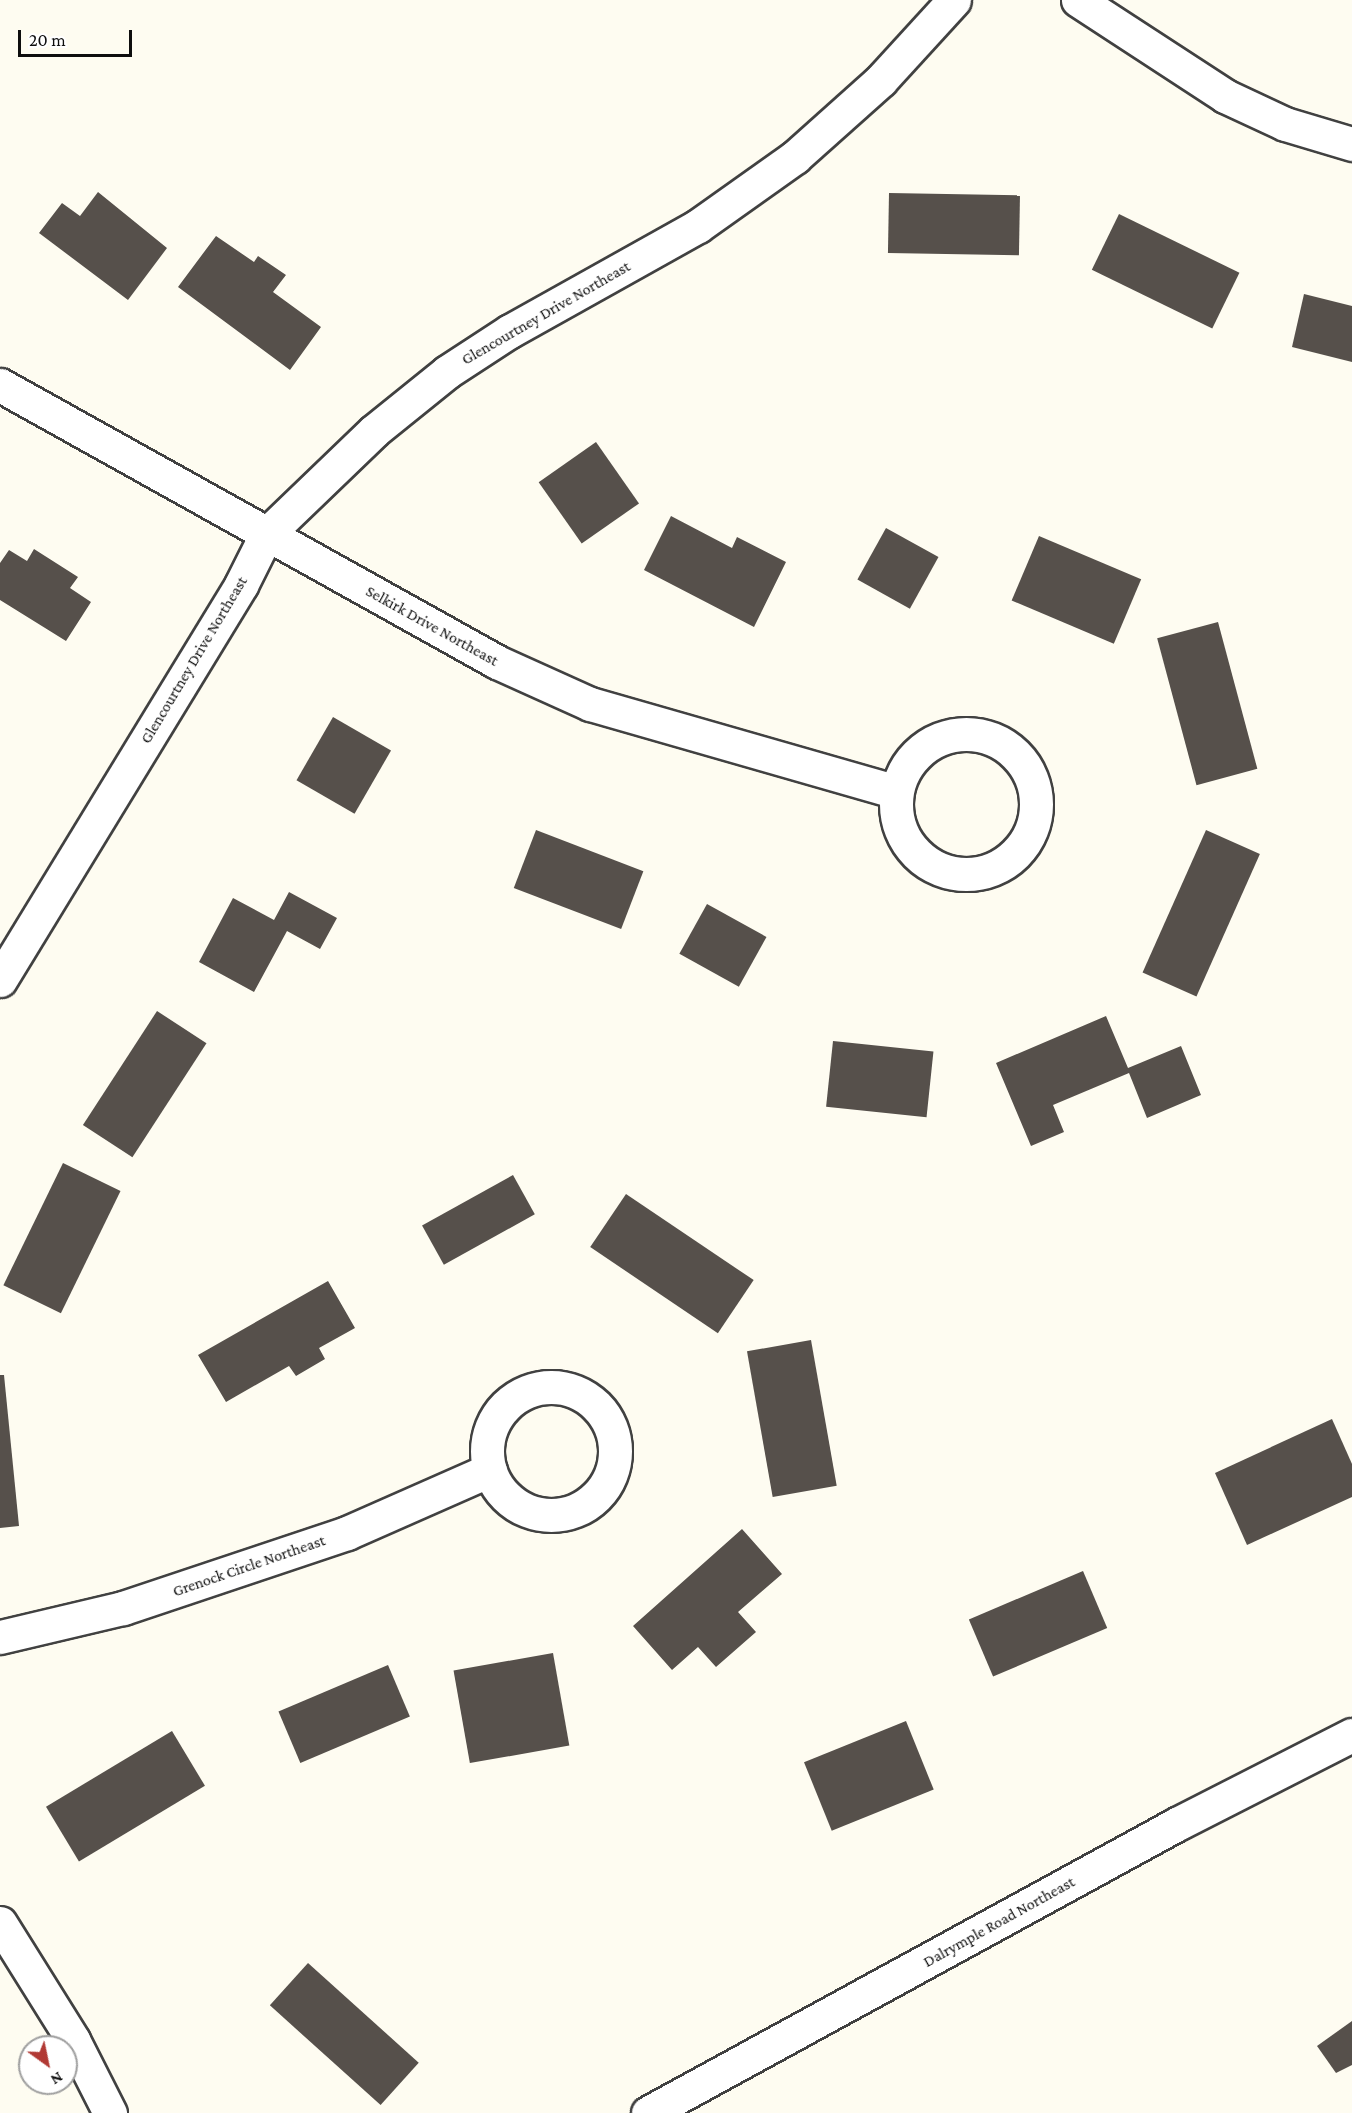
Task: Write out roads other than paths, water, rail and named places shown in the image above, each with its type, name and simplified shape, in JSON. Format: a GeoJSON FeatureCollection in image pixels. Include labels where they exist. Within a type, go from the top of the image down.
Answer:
{"type":"FeatureCollection","features":[{"type":"Feature","properties":{"kind":"street","name":"Glencourtney Drive Northeast"},"geometry":{"type":"LineString","coordinates":[[0,980],[241,585],[266,535],[374,431],[447,372],[510,331],[698,226],[795,157],[881,80],[954,0]]}},
{"type":"Feature","properties":{"kind":"street"},"geometry":{"type":"LineString","coordinates":[[1078,0],[1225,96],[1285,124],[1352,144]]}},
{"type":"Feature","properties":{"kind":"street","name":"Selkirk Drive Northeast"},"geometry":{"type":"LineString","coordinates":[[0,385],[497,662],[590,704],[896,792]]}},
{"type":"Feature","properties":{"kind":"street"},"geometry":{"type":"LineString","coordinates":[[969,733],[992,738],[1012,750],[1027,769],[1035,791],[1036,814],[1026,838],[1010,858],[990,869],[967,874],[945,870],[925,861],[910,846],[900,828],[896,792],[908,765],[924,747],[945,737],[969,733]]}},
{"type":"Feature","properties":{"kind":"street","name":"Grenock Circle Northeast"},"geometry":{"type":"LineString","coordinates":[[0,1637],[123,1608],[347,1533],[490,1470]]}},
{"type":"Feature","properties":{"kind":"street","name":"Dalrymple Road Northeast"},"geometry":{"type":"LineString","coordinates":[[648,2113],[1177,1824],[1352,1735]]}},
{"type":"Feature","properties":{"kind":"street"},"geometry":{"type":"LineString","coordinates":[[0,1923],[73,2040],[110,2113]]}}]}
